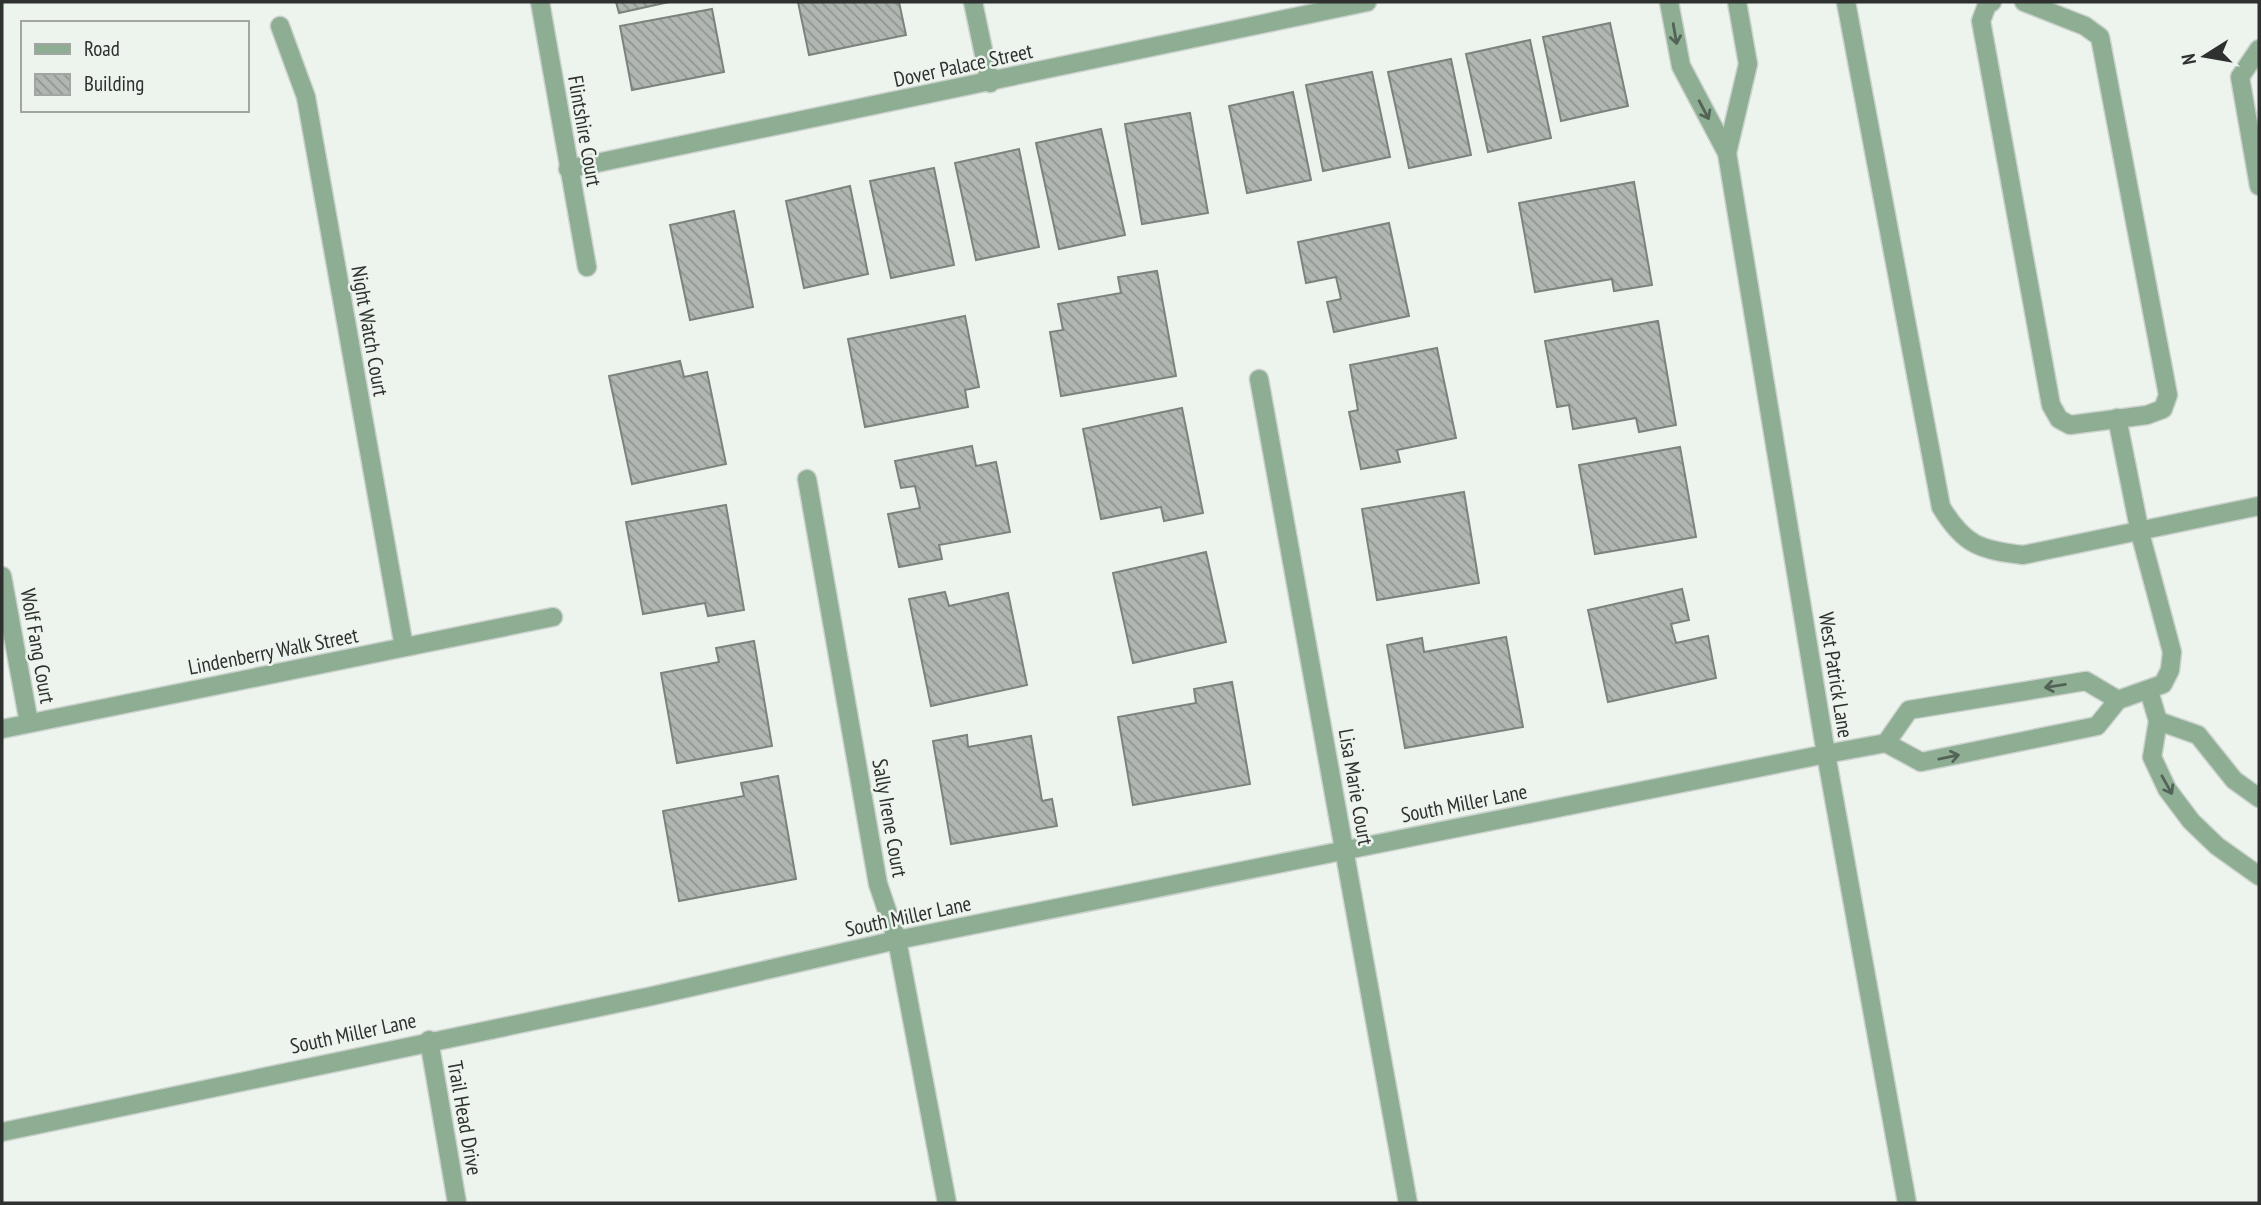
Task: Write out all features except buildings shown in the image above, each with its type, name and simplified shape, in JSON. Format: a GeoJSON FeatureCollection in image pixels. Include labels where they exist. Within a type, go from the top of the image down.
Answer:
{"type":"FeatureCollection","features":[{"type":"Feature","properties":{"kind":"street","name":"Flintshire Court"},"geometry":{"type":"LineString","coordinates":[[540,2],[587,267]]}},
{"type":"Feature","properties":{"kind":"street"},"geometry":{"type":"LineString","coordinates":[[973,2],[990,83]]}},
{"type":"Feature","properties":{"kind":"street","name":"Dover Palace Street"},"geometry":{"type":"LineString","coordinates":[[568,169],[990,83],[1367,2]]}},
{"type":"Feature","properties":{"kind":"street","name":"West Patrick Lane"},"geometry":{"type":"LineString","coordinates":[[1669,2],[1681,66],[1727,153],[1826,754],[1907,1203]]}},
{"type":"Feature","properties":{"kind":"street","name":"West Patrick Lane"},"geometry":{"type":"LineString","coordinates":[[1727,153],[1748,64],[1737,2]]}},
{"type":"Feature","properties":{"kind":"street"},"geometry":{"type":"LineString","coordinates":[[1846,2],[1941,507],[1954,529],[1969,542],[1993,552],[2023,555],[2140,533],[2259,506]]}},
{"type":"Feature","properties":{"kind":"street"},"geometry":{"type":"LineString","coordinates":[[1992,2],[1987,5],[1981,21],[2051,405],[2059,419],[2070,425],[2163,409],[2168,395],[2100,37],[2085,26],[2024,2]]}},
{"type":"Feature","properties":{"kind":"street","name":"Night Watch Court"},"geometry":{"type":"LineString","coordinates":[[280,26],[306,97],[404,647]]}},
{"type":"Feature","properties":{"kind":"street"},"geometry":{"type":"LineString","coordinates":[[2259,49],[2240,77],[2259,186]]}},
{"type":"Feature","properties":{"kind":"street","name":"Lisa Marie Court"},"geometry":{"type":"LineString","coordinates":[[1259,379],[1408,1203]]}},
{"type":"Feature","properties":{"kind":"street"},"geometry":{"type":"LineString","coordinates":[[2117,418],[2140,533],[2172,652],[2170,670],[2163,684],[2118,700],[2096,726],[1921,762],[1886,743],[1909,710],[2087,681],[2118,700]]}},
{"type":"Feature","properties":{"kind":"street","name":"Sally Irene Court"},"geometry":{"type":"LineString","coordinates":[[807,479],[878,884],[897,940],[947,1203]]}},
{"type":"Feature","properties":{"kind":"street","name":"Wolf Fang Court"},"geometry":{"type":"LineString","coordinates":[[2,576],[29,723]]}},
{"type":"Feature","properties":{"kind":"street","name":"Lindenberry Walk Street"},"geometry":{"type":"LineString","coordinates":[[2,729],[553,617]]}},
{"type":"Feature","properties":{"kind":"street"},"geometry":{"type":"LineString","coordinates":[[2149,691],[2158,721],[2152,757],[2168,789],[2200,830],[2259,876]]}},
{"type":"Feature","properties":{"kind":"street"},"geometry":{"type":"LineString","coordinates":[[2158,721],[2198,735],[2234,780],[2259,798]]}},
{"type":"Feature","properties":{"kind":"street","name":"South Miller Lane"},"geometry":{"type":"LineString","coordinates":[[2,1132],[429,1040],[652,996],[897,940],[1886,743]]}},
{"type":"Feature","properties":{"kind":"street","name":"Trail Head Drive"},"geometry":{"type":"LineString","coordinates":[[429,1040],[457,1203]]}}]}
